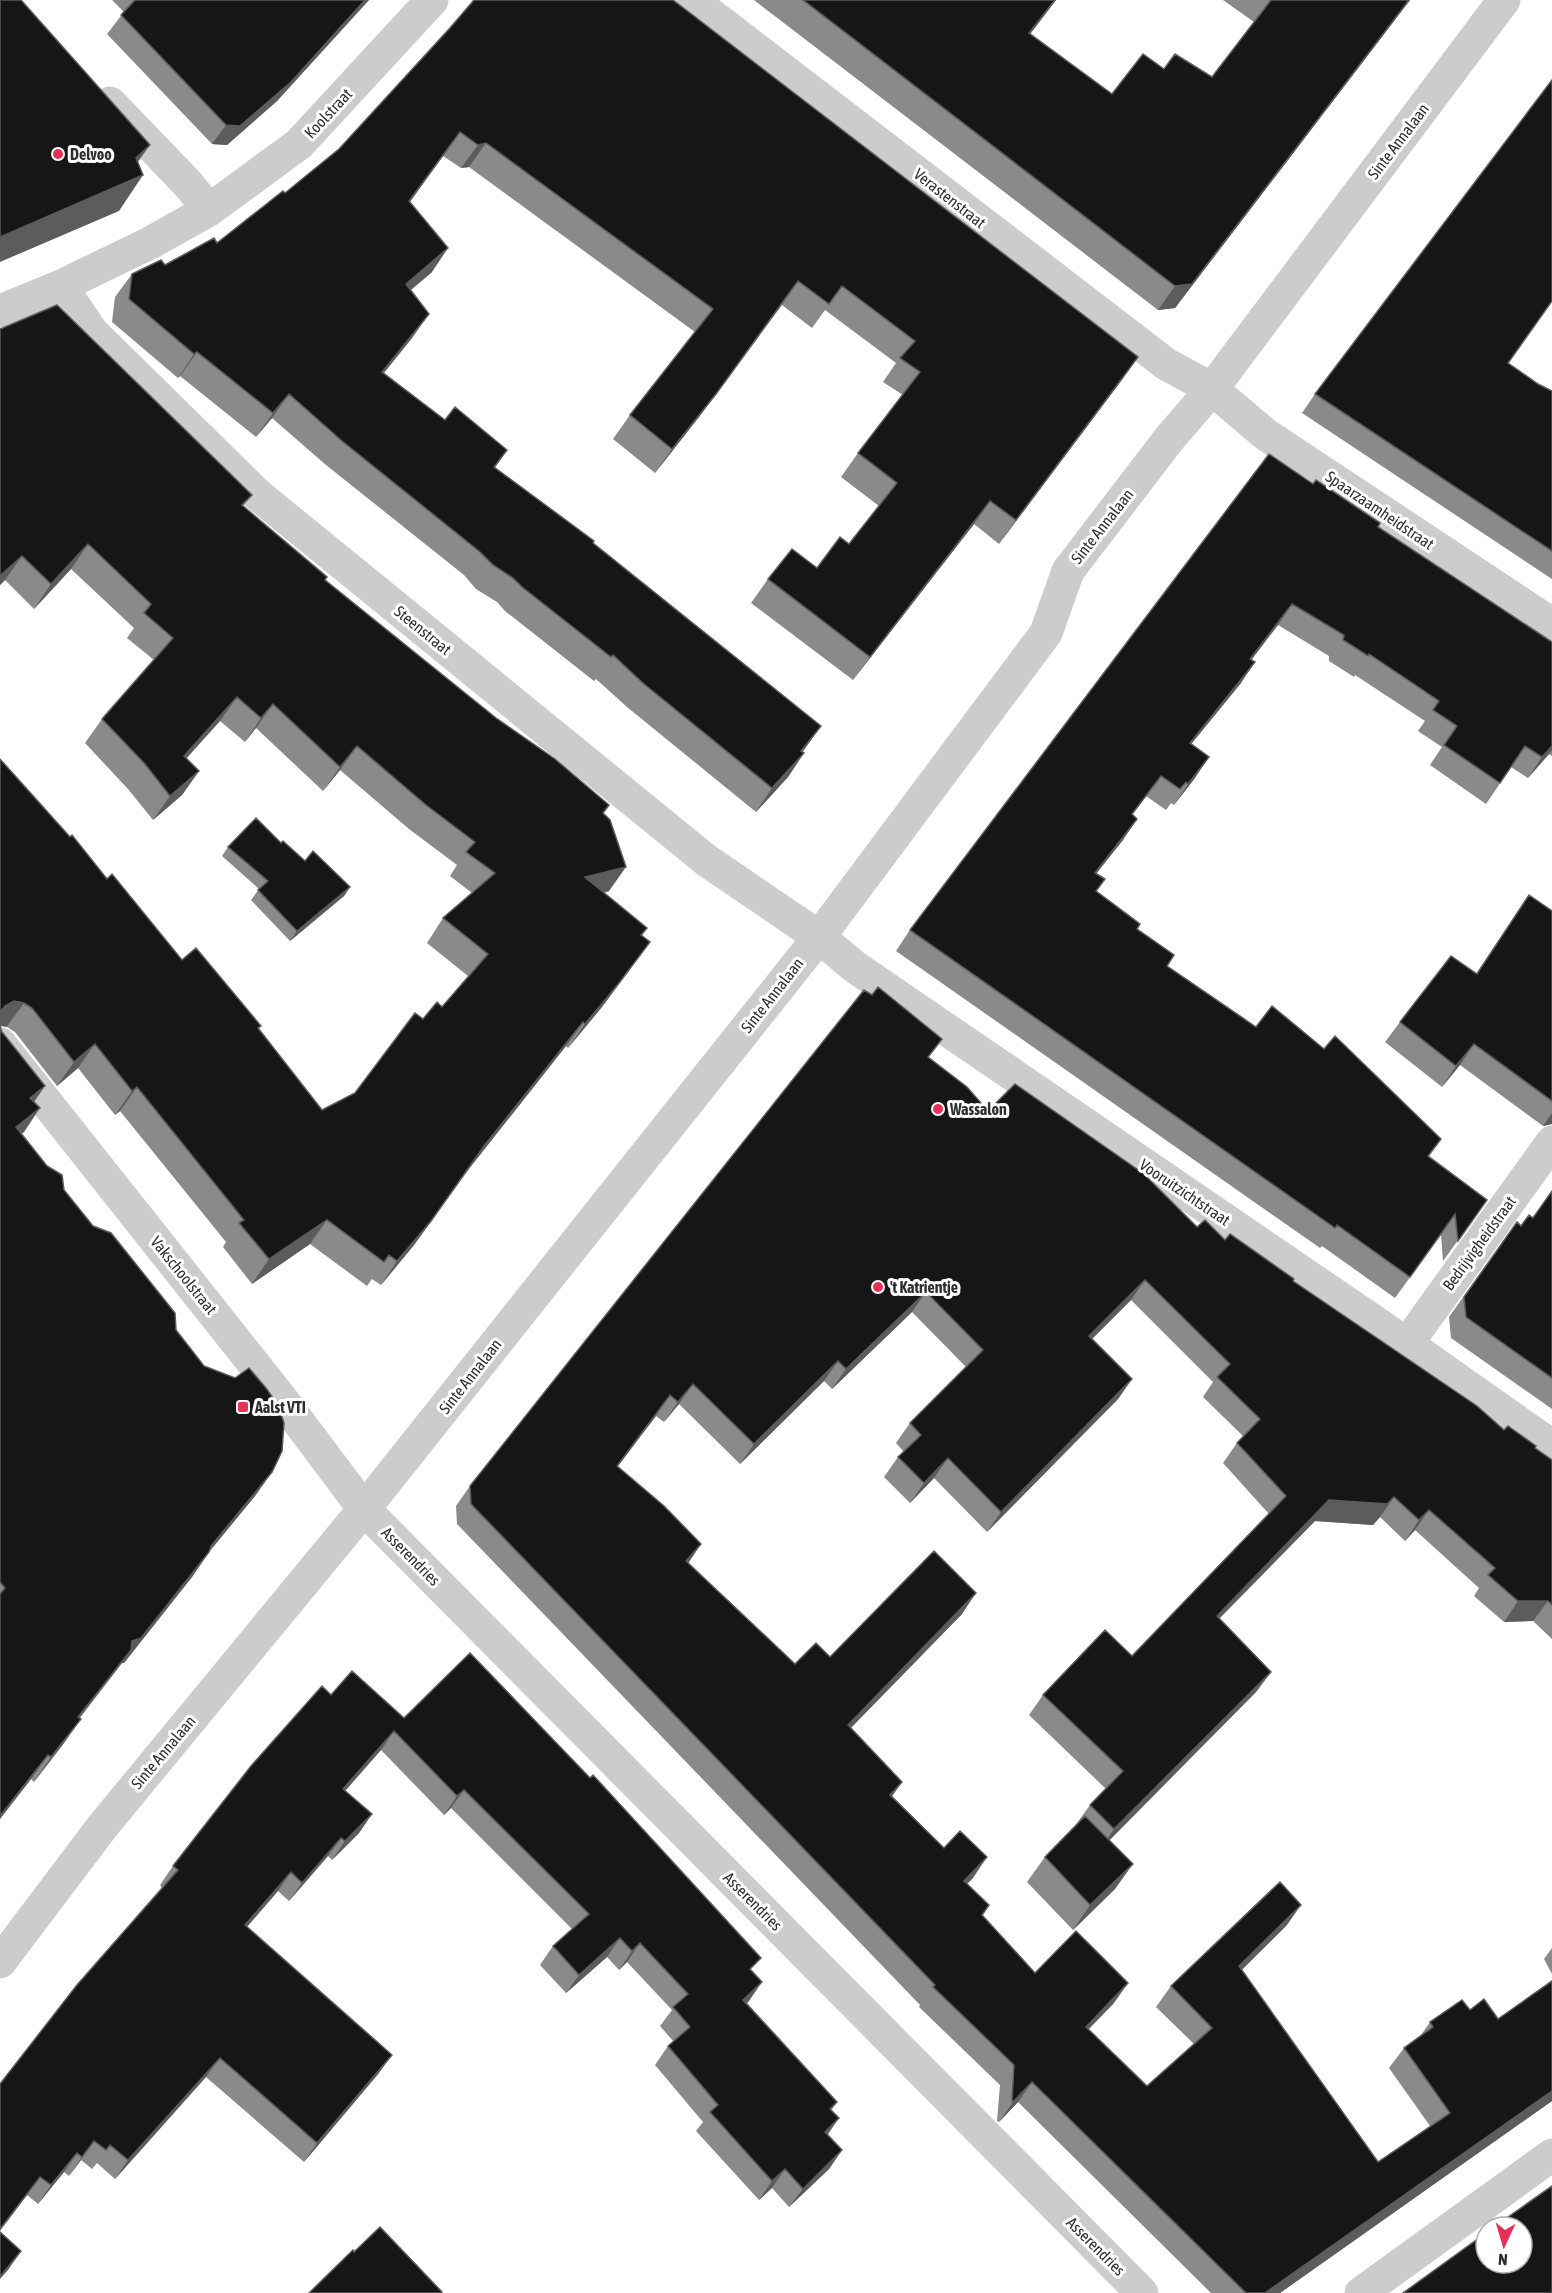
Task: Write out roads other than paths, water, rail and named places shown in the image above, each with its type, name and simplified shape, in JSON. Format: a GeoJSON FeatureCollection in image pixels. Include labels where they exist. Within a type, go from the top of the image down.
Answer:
{"type":"FeatureCollection","features":[{"type":"Feature","properties":{"kind":"street","name":"Koolstraat"},"geometry":{"type":"LineString","coordinates":[[0,311],[61,286],[150,243],[209,210],[299,144],[432,0]]}},
{"type":"Feature","properties":{"kind":"street","name":"Verastenstraat"},"geometry":{"type":"LineString","coordinates":[[692,0],[1166,364],[1212,389]]}},
{"type":"Feature","properties":{"kind":"street","name":"Sinte Annalaan"},"geometry":{"type":"LineString","coordinates":[[0,1962],[102,1827],[364,1509],[819,937],[1046,633],[1068,571],[1169,440],[1212,389],[1504,0]]}},
{"type":"Feature","properties":{"kind":"street"},"geometry":{"type":"LineString","coordinates":[[92,84],[188,184],[209,210]]}},
{"type":"Feature","properties":{"kind":"street","name":"Steenstraat"},"geometry":{"type":"LineString","coordinates":[[61,286],[92,332],[258,495],[706,860],[819,937]]}},
{"type":"Feature","properties":{"kind":"street","name":"Spaarzaamheidstraat"},"geometry":{"type":"LineString","coordinates":[[1212,389],[1265,434],[1552,624]]}},
{"type":"Feature","properties":{"kind":"street","name":"Vooruitzichtstraat"},"geometry":{"type":"LineString","coordinates":[[819,937],[865,973],[1552,1446]]}},
{"type":"Feature","properties":{"kind":"street","name":"Vakschoolstraat"},"geometry":{"type":"LineString","coordinates":[[0,1044],[280,1397],[364,1509]]}},
{"type":"Feature","properties":{"kind":"street","name":"Bedrijvigheidstraat"},"geometry":{"type":"LineString","coordinates":[[1407,1344],[1552,1142]]}},
{"type":"Feature","properties":{"kind":"street","name":"Asserendries"},"geometry":{"type":"LineString","coordinates":[[364,1509],[1142,2293]]}},
{"type":"Feature","properties":{"kind":"street"},"geometry":{"type":"LineString","coordinates":[[1361,2293],[1552,2155]]}},
{"type":"Feature","properties":{"kind":"place","name":"Delvoo"},"geometry":{"type":"Point","coordinates":[58,154]}},
{"type":"Feature","properties":{"kind":"place","name":"Wassalon"},"geometry":{"type":"Point","coordinates":[938,1109]}},
{"type":"Feature","properties":{"kind":"place","name":"'t Katrientje"},"geometry":{"type":"Point","coordinates":[878,1287]}},
{"type":"Feature","properties":{"kind":"place","name":"Aalst VTI"},"geometry":{"type":"Point","coordinates":[243,1407]}}]}
